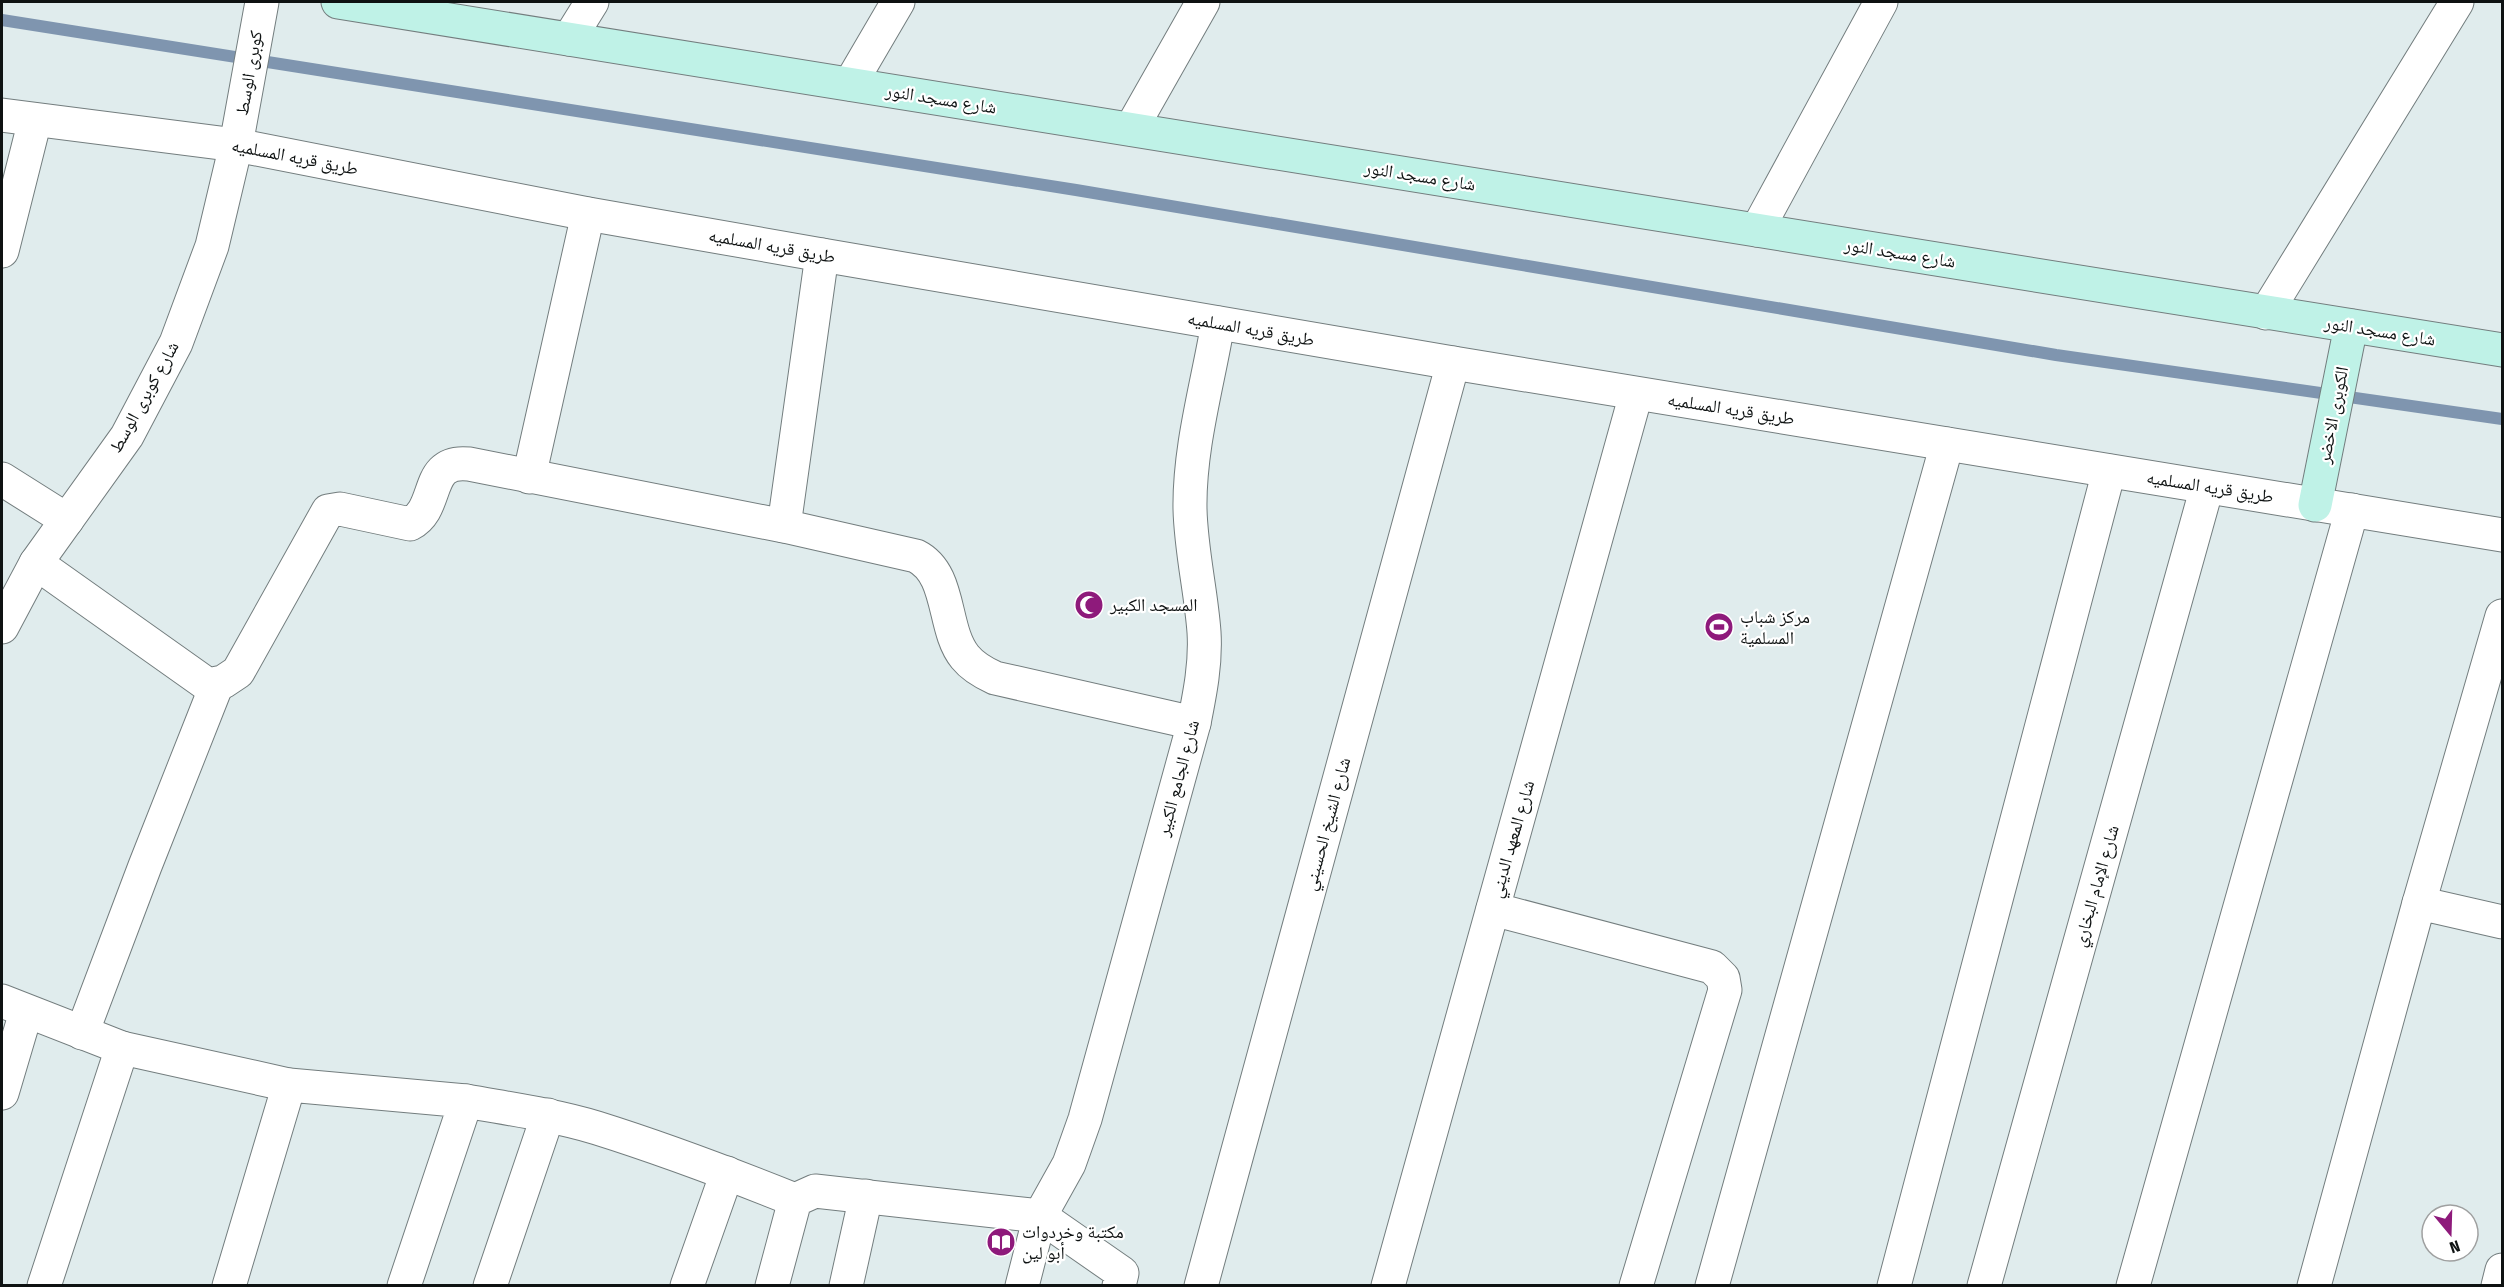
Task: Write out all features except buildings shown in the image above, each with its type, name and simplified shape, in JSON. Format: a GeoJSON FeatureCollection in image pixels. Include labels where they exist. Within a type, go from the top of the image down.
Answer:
{"type":"FeatureCollection","features":[{"type":"Feature","properties":{"kind":"main road","name":"شارع مسجد النور"},"geometry":{"type":"LineString","coordinates":[[338,2],[420,8],[569,39],[2502,350]]}},
{"type":"Feature","properties":{"kind":"main road","name":"الكوبرى الاخضر"},"geometry":{"type":"LineString","coordinates":[[2315,505],[2350,326]]}},
{"type":"Feature","properties":{"kind":"street","name":"كوبرى الوسط"},"geometry":{"type":"LineString","coordinates":[[236,145],[262,2]]}},
{"type":"Feature","properties":{"kind":"street"},"geometry":{"type":"LineString","coordinates":[[569,39],[592,2]]}},
{"type":"Feature","properties":{"kind":"street"},"geometry":{"type":"LineString","coordinates":[[849,84],[898,2]]}},
{"type":"Feature","properties":{"kind":"street"},"geometry":{"type":"LineString","coordinates":[[1131,129],[1203,2]]}},
{"type":"Feature","properties":{"kind":"street"},"geometry":{"type":"LineString","coordinates":[[1757,230],[1881,2]]}},
{"type":"Feature","properties":{"kind":"street"},"geometry":{"type":"LineString","coordinates":[[2266,313],[2457,2]]}},
{"type":"Feature","properties":{"kind":"street","name":"طريق قريه المسلميه"},"geometry":{"type":"LineString","coordinates":[[2,115],[236,145],[588,214],[822,255],[1454,363],[2502,535]]}},
{"type":"Feature","properties":{"kind":"street"},"geometry":{"type":"LineString","coordinates":[[2,251],[35,120]]}},
{"type":"Feature","properties":{"kind":"street","name":"شارع كوبرى الوسط"},"geometry":{"type":"LineString","coordinates":[[2,627],[36,563],[127,436],[176,343],[212,246],[236,145]]}},
{"type":"Feature","properties":{"kind":"street"},"geometry":{"type":"LineString","coordinates":[[529,477],[588,214]]}},
{"type":"Feature","properties":{"kind":"street"},"geometry":{"type":"LineString","coordinates":[[784,526],[822,255]]}},
{"type":"Feature","properties":{"kind":"street","name":"شارع الجامع الكبير"},"geometry":{"type":"LineString","coordinates":[[1022,1286],[1040,1216],[1069,1164],[1085,1119],[1194,723],[1203,679],[1204,634],[1192,548],[1190,507],[1193,465],[1218,323]]}},
{"type":"Feature","properties":{"kind":"street","name":"شارع الشيخ الحسيني"},"geometry":{"type":"LineString","coordinates":[[1201,1286],[1454,363]]}},
{"type":"Feature","properties":{"kind":"street","name":"شارع المعهد الديني"},"geometry":{"type":"LineString","coordinates":[[1388,1286],[1636,393]]}},
{"type":"Feature","properties":{"kind":"street"},"geometry":{"type":"LineString","coordinates":[[1712,1286],[1947,444]]}},
{"type":"Feature","properties":{"kind":"street"},"geometry":{"type":"LineString","coordinates":[[36,563],[208,685],[217,684],[238,672],[328,511],[340,508],[410,524],[419,518],[441,472],[455,462],[900,551],[924,560],[932,566],[961,651],[973,665],[987,674],[1194,723]]}},
{"type":"Feature","properties":{"kind":"street"},"geometry":{"type":"LineString","coordinates":[[1894,1286],[2109,471]]}},
{"type":"Feature","properties":{"kind":"street"},"geometry":{"type":"LineString","coordinates":[[2,479],[67,520]]}},
{"type":"Feature","properties":{"kind":"street","name":"شارع الإمام البخاري"},"geometry":{"type":"LineString","coordinates":[[1984,1286],[2207,487]]}},
{"type":"Feature","properties":{"kind":"street"},"geometry":{"type":"LineString","coordinates":[[2133,1286],[2352,510]]}},
{"type":"Feature","properties":{"kind":"street"},"geometry":{"type":"LineString","coordinates":[[2314,1286],[2419,903],[2502,616]]}},
{"type":"Feature","properties":{"kind":"street"},"geometry":{"type":"LineString","coordinates":[[82,1033],[217,684]]}},
{"type":"Feature","properties":{"kind":"street"},"geometry":{"type":"LineString","coordinates":[[2419,903],[2502,922]]}},
{"type":"Feature","properties":{"kind":"street"},"geometry":{"type":"LineString","coordinates":[[1493,909],[1712,967],[1723,978],[1725,990],[1636,1286]]}},
{"type":"Feature","properties":{"kind":"street"},"geometry":{"type":"LineString","coordinates":[[2,1093],[14,1006],[122,1048],[289,1085],[466,1101],[548,1115],[596,1128],[727,1173],[795,1200],[815,1191],[1040,1216],[1122,1273],[1119,1286]]}},
{"type":"Feature","properties":{"kind":"street"},"geometry":{"type":"LineString","coordinates":[[44,1286],[122,1048]]}},
{"type":"Feature","properties":{"kind":"street"},"geometry":{"type":"LineString","coordinates":[[229,1286],[289,1085]]}},
{"type":"Feature","properties":{"kind":"street"},"geometry":{"type":"LineString","coordinates":[[404,1286],[466,1101]]}},
{"type":"Feature","properties":{"kind":"street"},"geometry":{"type":"LineString","coordinates":[[490,1286],[548,1115]]}},
{"type":"Feature","properties":{"kind":"street"},"geometry":{"type":"LineString","coordinates":[[687,1286],[727,1173]]}},
{"type":"Feature","properties":{"kind":"street"},"geometry":{"type":"LineString","coordinates":[[846,1286],[866,1196]]}},
{"type":"Feature","properties":{"kind":"street"},"geometry":{"type":"LineString","coordinates":[[772,1286],[795,1200]]}},
{"type":"Feature","properties":{"kind":"street"},"geometry":{"type":"LineString","coordinates":[[2498,1286],[2502,1270]]}},
{"type":"Feature","properties":{"kind":"waterway"},"geometry":{"type":"LineString","coordinates":[[2,20],[1076,190],[2056,355],[2502,419]]}},
{"type":"Feature","properties":{"kind":"place","name":"المسجد الكبير"},"geometry":{"type":"Point","coordinates":[1089,605]}},
{"type":"Feature","properties":{"kind":"place","name":"مركز شباب المسلمية"},"geometry":{"type":"Point","coordinates":[1719,627]}},
{"type":"Feature","properties":{"kind":"place","name":"مكتبة وخردوات أبو لين"},"geometry":{"type":"Point","coordinates":[1001,1242]}}]}
